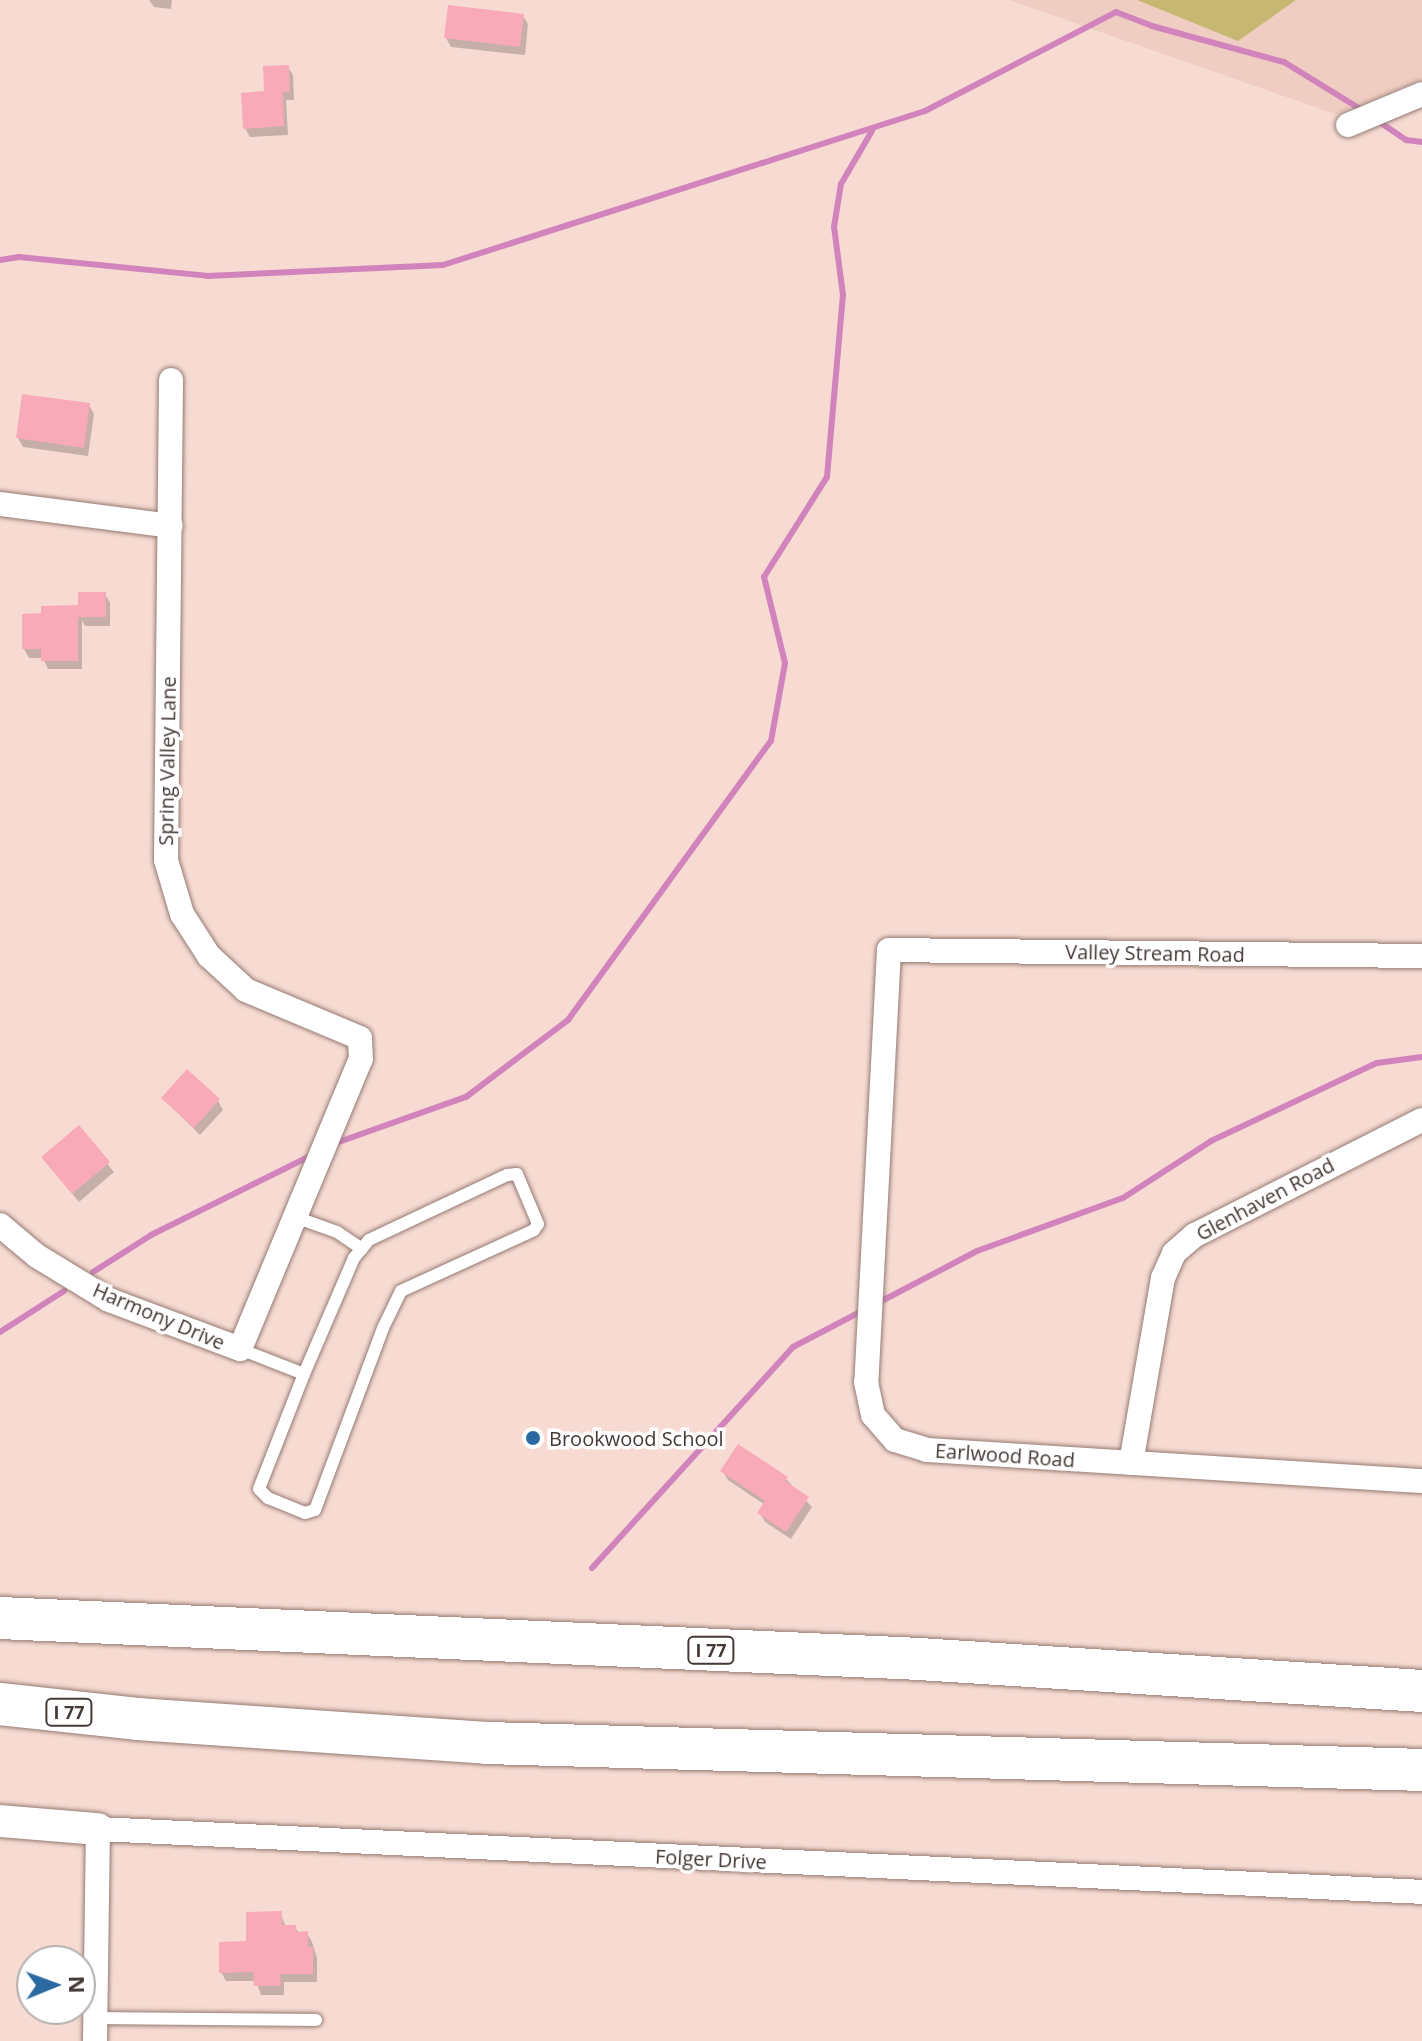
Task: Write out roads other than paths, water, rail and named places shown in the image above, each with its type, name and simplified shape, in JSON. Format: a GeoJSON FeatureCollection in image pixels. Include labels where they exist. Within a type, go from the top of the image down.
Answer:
{"type":"FeatureCollection","features":[{"type":"Feature","properties":{"kind":"highway","name":"I 77"},"geometry":{"type":"LineString","coordinates":[[0,1618],[919,1659],[1422,1691]]}},
{"type":"Feature","properties":{"kind":"highway","name":"I 77"},"geometry":{"type":"LineString","coordinates":[[0,1704],[137,1719],[487,1743],[1422,1770]]}},
{"type":"Feature","properties":{"kind":"street"},"geometry":{"type":"LineString","coordinates":[[1348,125],[1422,94]]}},
{"type":"Feature","properties":{"kind":"street"},"geometry":{"type":"LineString","coordinates":[[0,504],[171,526],[171,380]]}},
{"type":"Feature","properties":{"kind":"street","name":"Spring Valley Lane"},"geometry":{"type":"LineString","coordinates":[[171,526],[166,860],[182,914],[209,956],[246,990],[360,1038],[361,1059],[240,1349]]}},
{"type":"Feature","properties":{"kind":"street","name":"Valley Stream Road"},"geometry":{"type":"LineString","coordinates":[[889,950],[1422,956]]}},
{"type":"Feature","properties":{"kind":"street","name":"Earlwood Road"},"geometry":{"type":"LineString","coordinates":[[889,950],[866,1382],[873,1415],[895,1440],[927,1450],[1422,1481]]}},
{"type":"Feature","properties":{"kind":"street","name":"Glenhaven Road"},"geometry":{"type":"LineString","coordinates":[[1131,1463],[1163,1278],[1174,1253],[1195,1235],[1379,1138],[1422,1120]]}},
{"type":"Feature","properties":{"kind":"street","name":"Harmony Drive"},"geometry":{"type":"LineString","coordinates":[[0,1225],[37,1256],[109,1300],[240,1349]]}},
{"type":"Feature","properties":{"kind":"street","name":"Folger Drive"},"geometry":{"type":"LineString","coordinates":[[0,1821],[98,1829],[1422,1892]]}},
{"type":"Feature","properties":{"kind":"street"},"geometry":{"type":"LineString","coordinates":[[95,2030],[98,1829]]}},
{"type":"Feature","properties":{"kind":"lane"},"geometry":{"type":"LineString","coordinates":[[517,1174],[538,1224],[534,1230],[401,1291],[383,1328],[315,1510],[305,1513],[268,1498],[259,1489],[304,1374],[329,1311],[369,1240],[507,1175],[517,1174]]}},
{"type":"Feature","properties":{"kind":"lane"},"geometry":{"type":"LineString","coordinates":[[295,1217],[337,1232],[362,1249]]}},
{"type":"Feature","properties":{"kind":"lane"},"geometry":{"type":"LineString","coordinates":[[240,1349],[304,1374]]}},
{"type":"Feature","properties":{"kind":"lane"},"geometry":{"type":"LineString","coordinates":[[95,2030],[316,2020]]}},
{"type":"Feature","properties":{"kind":"waterway"},"geometry":{"type":"LineString","coordinates":[[0,260],[19,257],[208,276],[443,265],[925,111],[1116,12],[1152,26],[1284,62],[1362,110]]}},
{"type":"Feature","properties":{"kind":"waterway"},"geometry":{"type":"LineString","coordinates":[[1378,121],[1406,140],[1422,142]]}},
{"type":"Feature","properties":{"kind":"waterway"},"geometry":{"type":"LineString","coordinates":[[333,1144],[466,1097],[568,1020],[771,741],[785,663],[764,577],[827,477],[843,295],[834,227],[841,184],[872,131]]}},
{"type":"Feature","properties":{"kind":"waterway"},"geometry":{"type":"LineString","coordinates":[[876,1304],[977,1251],[1123,1198],[1211,1141],[1377,1063],[1422,1057]]}},
{"type":"Feature","properties":{"kind":"waterway"},"geometry":{"type":"LineString","coordinates":[[93,1272],[151,1235],[312,1155]]}},
{"type":"Feature","properties":{"kind":"waterway"},"geometry":{"type":"LineString","coordinates":[[0,1332],[64,1291]]}},
{"type":"Feature","properties":{"kind":"waterway"},"geometry":{"type":"LineString","coordinates":[[592,1568],[793,1347],[862,1311]]}},
{"type":"Feature","properties":{"kind":"place","name":"Brookwood School"},"geometry":{"type":"Point","coordinates":[533,1438]}}]}
